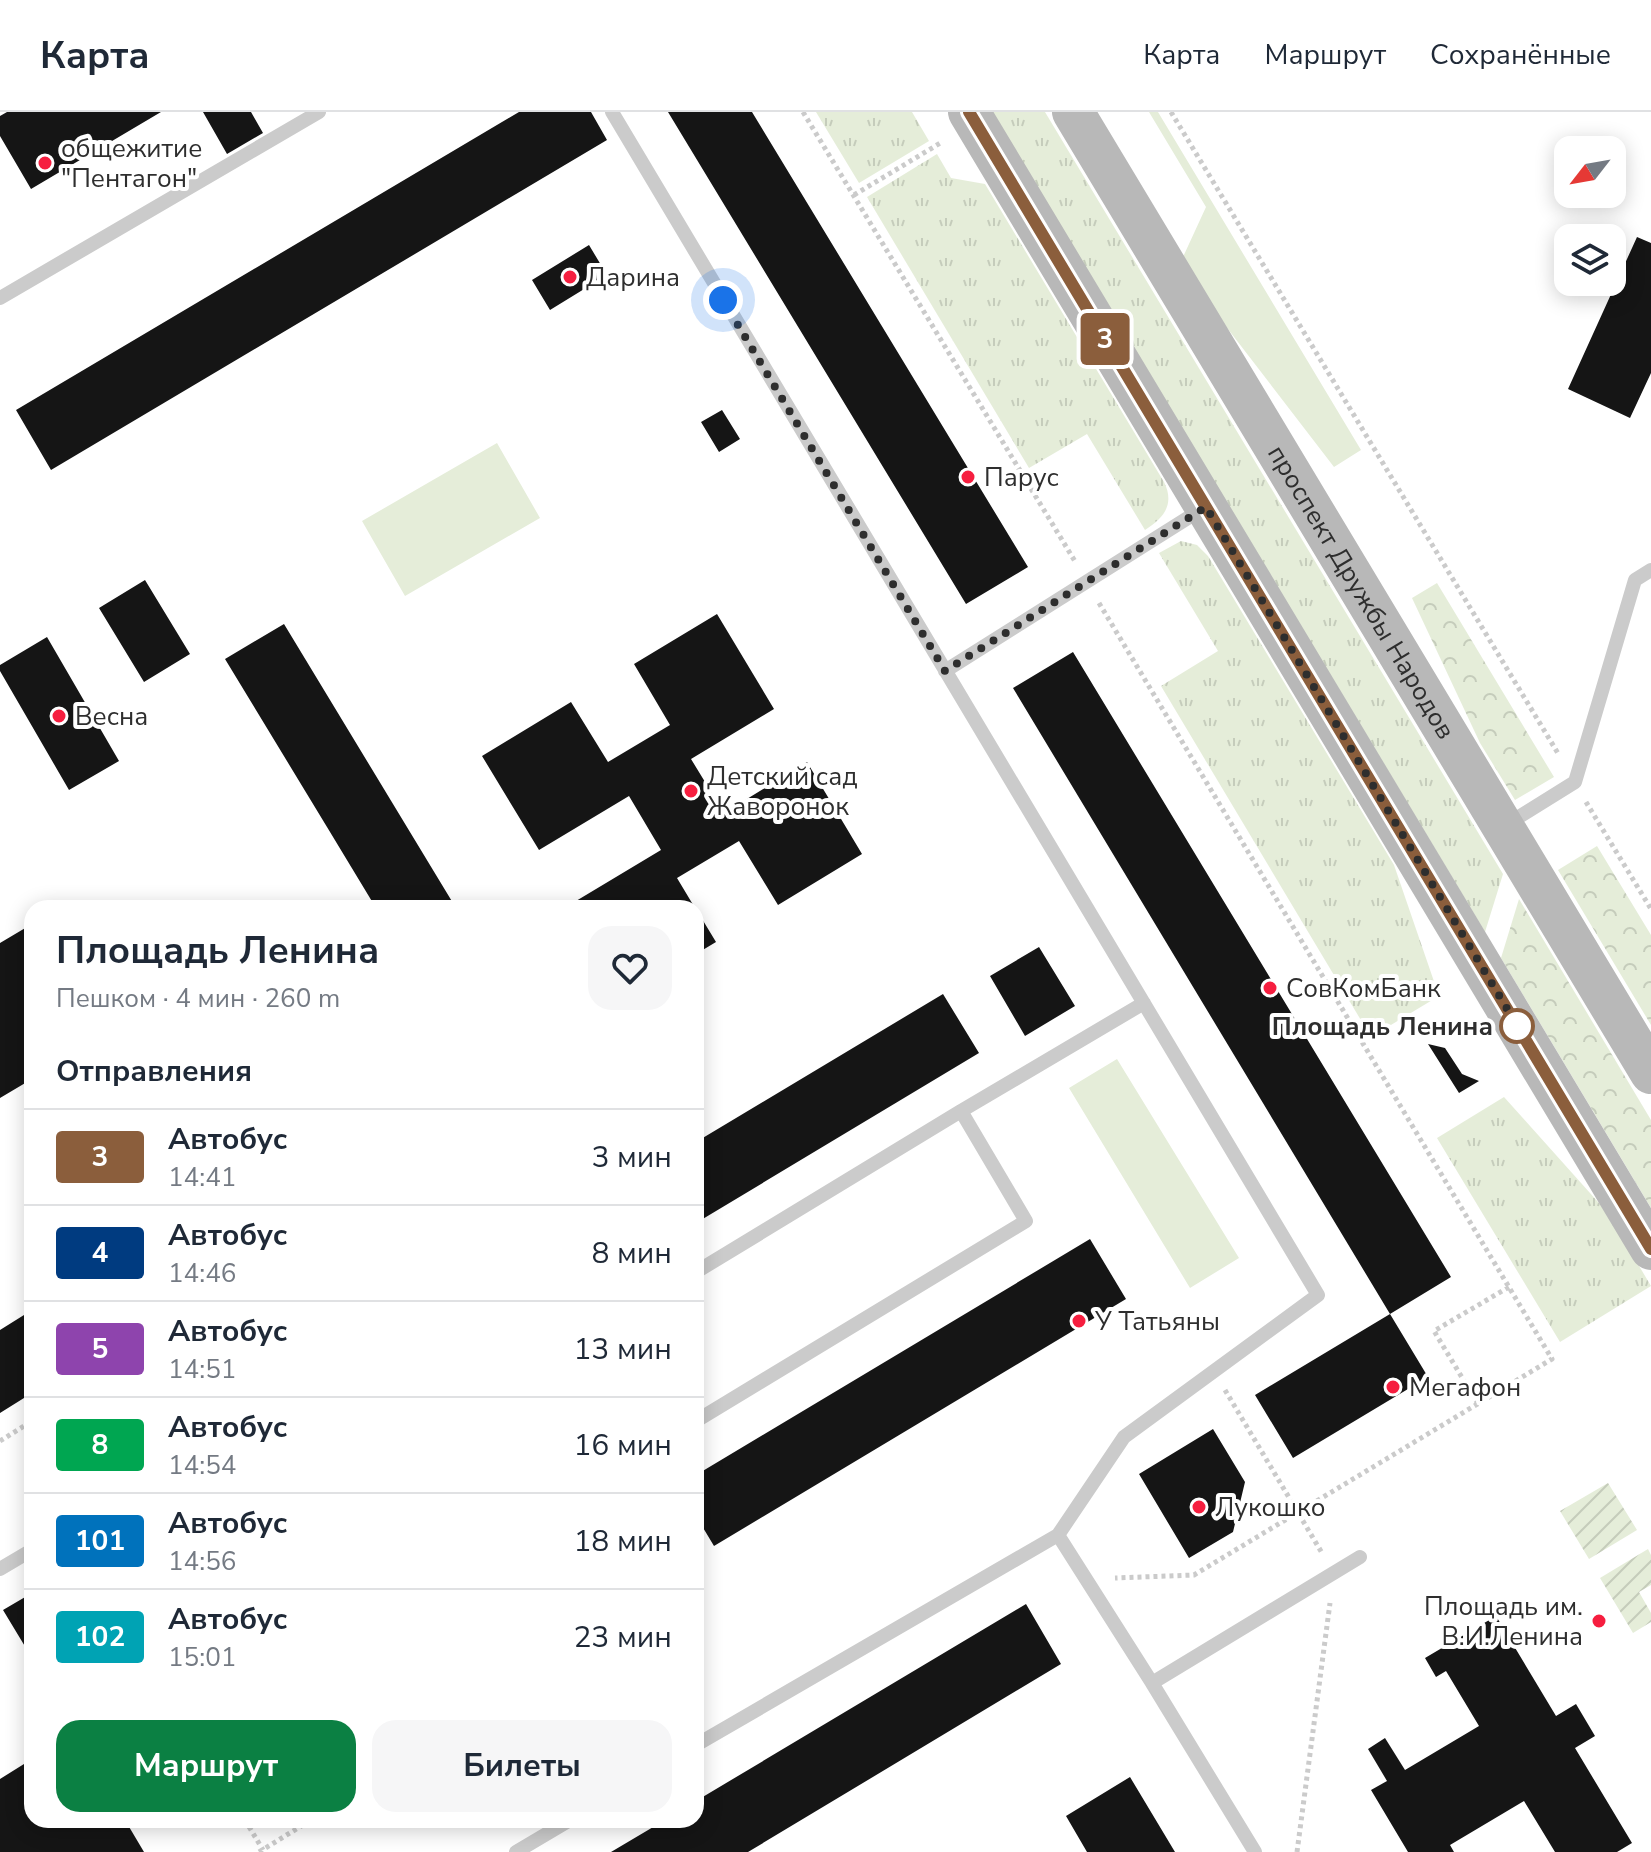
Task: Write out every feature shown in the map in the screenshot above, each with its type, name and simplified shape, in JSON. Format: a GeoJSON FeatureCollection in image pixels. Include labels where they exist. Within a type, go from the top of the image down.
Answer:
{"type":"FeatureCollection","features":[{"type":"Feature","properties":{"kind":"street","name":"проспект Дружбы Народов"},"geometry":{"type":"LineString","coordinates":[[1073,112],[1651,1073]]}},
{"type":"Feature","properties":{"kind":"street"},"geometry":{"type":"LineString","coordinates":[[957,126],[1206,507],[1651,1249]]}},
{"type":"Feature","properties":{"kind":"lane"},"geometry":{"type":"LineString","coordinates":[[0,298],[319,112]]}},
{"type":"Feature","properties":{"kind":"lane"},"geometry":{"type":"LineString","coordinates":[[612,112],[1318,1295],[1124,1437],[1058,1535],[704,1740]]}},
{"type":"Feature","properties":{"kind":"lane"},"geometry":{"type":"LineString","coordinates":[[945,671],[1206,507]]}},
{"type":"Feature","properties":{"kind":"lane"},"geometry":{"type":"LineString","coordinates":[[1503,827],[1575,782],[1635,580],[1651,570]]}},
{"type":"Feature","properties":{"kind":"lane"},"geometry":{"type":"LineString","coordinates":[[704,1267],[1144,1003]]}},
{"type":"Feature","properties":{"kind":"lane"},"geometry":{"type":"LineString","coordinates":[[704,1416],[1026,1221],[961,1111]]}},
{"type":"Feature","properties":{"kind":"lane"},"geometry":{"type":"LineString","coordinates":[[1058,1535],[1255,1852]]}},
{"type":"Feature","properties":{"kind":"lane"},"geometry":{"type":"LineString","coordinates":[[0,1569],[24,1555]]}},
{"type":"Feature","properties":{"kind":"lane"},"geometry":{"type":"LineString","coordinates":[[1152,1683],[1360,1557]]}},
{"type":"Feature","properties":{"kind":"lane"},"geometry":{"type":"LineString","coordinates":[[516,1852],[556,1828]]}},
{"type":"Feature","properties":{"kind":"path"},"geometry":{"type":"LineString","coordinates":[[803,112],[1552,1359],[1194,1575],[1086,1579]]}},
{"type":"Feature","properties":{"kind":"path"},"geometry":{"type":"LineString","coordinates":[[1171,112],[1651,909]]}},
{"type":"Feature","properties":{"kind":"path"},"geometry":{"type":"LineString","coordinates":[[854,195],[957,126]]}},
{"type":"Feature","properties":{"kind":"path"},"geometry":{"type":"LineString","coordinates":[[1478,1404],[1434,1331],[1509,1287]]}},
{"type":"Feature","properties":{"kind":"path"},"geometry":{"type":"LineString","coordinates":[[0,1441],[24,1426]]}},
{"type":"Feature","properties":{"kind":"path"},"geometry":{"type":"LineString","coordinates":[[249,1828],[262,1851],[298,1828]]}},
{"type":"Feature","properties":{"kind":"green space"},"geometry":{"type":"Polygon","coordinates":[[[816,112],[912,112],[929,141],[859,183],[816,112]]]}},
{"type":"Feature","properties":{"kind":"green space"},"geometry":{"type":"Polygon","coordinates":[[[992,112],[1045,112],[1503,874],[1485,932],[992,112]]]}},
{"type":"Feature","properties":{"kind":"green space"},"geometry":{"type":"Polygon","coordinates":[[[1149,112],[1158,112],[1361,450],[1334,467],[1221,320],[1183,257],[1206,207],[1149,112]]]}},
{"type":"Feature","properties":{"kind":"green space"},"geometry":{"type":"Polygon","coordinates":[[[937,154],[951,178],[985,184],[1164,482],[1168,497],[1166,510],[1158,521],[1145,530],[1087,434],[1029,468],[867,197],[937,154]]]}},
{"type":"Feature","properties":{"kind":"green space"},"geometry":{"type":"Polygon","coordinates":[[[497,443],[540,518],[405,596],[362,521],[497,443]]]}},
{"type":"Feature","properties":{"kind":"green space"},"geometry":{"type":"Polygon","coordinates":[[[1181,541],[1197,545],[1208,556],[1394,865],[1439,996],[1371,1037],[1161,686],[1218,651],[1159,553],[1181,541]]]}},
{"type":"Feature","properties":{"kind":"green space"},"geometry":{"type":"Polygon","coordinates":[[[1437,583],[1554,777],[1515,800],[1480,743],[1412,598],[1437,583]]]}},
{"type":"Feature","properties":{"kind":"green space"},"geometry":{"type":"Polygon","coordinates":[[[1597,846],[1651,935],[1651,1025],[1558,870],[1597,846]]]}},
{"type":"Feature","properties":{"kind":"green space"},"geometry":{"type":"Polygon","coordinates":[[[1519,899],[1651,1120],[1651,1208],[1501,958],[1519,899]]]}},
{"type":"Feature","properties":{"kind":"green space"},"geometry":{"type":"Polygon","coordinates":[[[1117,1059],[1239,1258],[1190,1288],[1069,1088],[1117,1059]]]}},
{"type":"Feature","properties":{"kind":"green space"},"geometry":{"type":"Polygon","coordinates":[[[1504,1097],[1607,1212],[1651,1286],[1560,1342],[1437,1138],[1504,1097]]]}},
{"type":"Feature","properties":{"kind":"green space"},"geometry":{"type":"Polygon","coordinates":[[[1608,1483],[1637,1530],[1589,1559],[1560,1511],[1608,1483]]]}},
{"type":"Feature","properties":{"kind":"green space"},"geometry":{"type":"Polygon","coordinates":[[[1648,1549],[1651,1555],[1651,1585],[1639,1592],[1651,1613],[1651,1622],[1633,1633],[1600,1578],[1648,1549]]]}},
{"type":"Feature","properties":{"kind":"building","name":"общежитие \"Пентагон\""},"geometry":{"type":"Polygon","coordinates":[[[7,112],[161,112],[31,189],[0,136],[0,116],[7,112]]]}},
{"type":"Feature","properties":{"kind":"building","name":"общежитие \"Пентагон\""},"geometry":{"type":"Polygon","coordinates":[[[203,112],[251,112],[263,133],[227,154],[203,112]]]}},
{"type":"Feature","properties":{"kind":"building"},"geometry":{"type":"Polygon","coordinates":[[[519,112],[591,112],[607,140],[51,470],[16,410],[519,112]]]}},
{"type":"Feature","properties":{"kind":"building"},"geometry":{"type":"Polygon","coordinates":[[[668,112],[752,112],[1028,567],[966,604],[668,112]]]}},
{"type":"Feature","properties":{"kind":"building"},"geometry":{"type":"Polygon","coordinates":[[[1637,237],[1651,243],[1651,373],[1630,418],[1568,389],[1610,296],[1626,296],[1626,261],[1637,237]]]}},
{"type":"Feature","properties":{"kind":"building","name":"Дарина"},"geometry":{"type":"Polygon","coordinates":[[[589,245],[607,275],[550,310],[532,280],[589,245]]]}},
{"type":"Feature","properties":{"kind":"building"},"geometry":{"type":"Polygon","coordinates":[[[722,410],[740,439],[719,452],[701,422],[722,410]]]}},
{"type":"Feature","properties":{"kind":"building"},"geometry":{"type":"Polygon","coordinates":[[[145,580],[190,654],[144,682],[99,608],[145,580]]]}},
{"type":"Feature","properties":{"kind":"building"},"geometry":{"type":"Polygon","coordinates":[[[717,614],[774,709],[691,759],[724,813],[807,762],[862,854],[778,905],[739,841],[677,878],[690,900],[578,900],[661,850],[629,796],[539,850],[482,756],[571,702],[608,762],[670,725],[634,664],[717,614]]]}},
{"type":"Feature","properties":{"kind":"building"},"geometry":{"type":"Polygon","coordinates":[[[284,624],[451,900],[371,900],[225,659],[284,624]]]}},
{"type":"Feature","properties":{"kind":"building","name":"Весна"},"geometry":{"type":"Polygon","coordinates":[[[47,637],[119,761],[69,790],[0,671],[0,665],[47,637]]]}},
{"type":"Feature","properties":{"kind":"building"},"geometry":{"type":"Polygon","coordinates":[[[1073,652],[1451,1277],[1390,1314],[1013,688],[1073,652]]]}},
{"type":"Feature","properties":{"kind":"building"},"geometry":{"type":"Polygon","coordinates":[[[704,922],[716,942],[704,949],[704,922]]]}},
{"type":"Feature","properties":{"kind":"building"},"geometry":{"type":"Polygon","coordinates":[[[24,929],[24,1084],[0,1098],[0,943],[24,929]]]}},
{"type":"Feature","properties":{"kind":"building"},"geometry":{"type":"Polygon","coordinates":[[[1039,947],[1075,1006],[1025,1036],[990,976],[1039,947]]]}},
{"type":"Feature","properties":{"kind":"building"},"geometry":{"type":"Polygon","coordinates":[[[943,994],[979,1053],[704,1218],[704,1137],[943,994]]]}},
{"type":"Feature","properties":{"kind":"building"},"geometry":{"type":"Polygon","coordinates":[[[1428,1044],[1445,1048],[1462,1074],[1479,1081],[1459,1093],[1428,1044]]]}},
{"type":"Feature","properties":{"kind":"building"},"geometry":{"type":"Polygon","coordinates":[[[1090,1239],[1126,1299],[714,1546],[704,1529],[704,1470],[1090,1239]]]}},
{"type":"Feature","properties":{"kind":"building"},"geometry":{"type":"Polygon","coordinates":[[[1390,1314],[1428,1377],[1293,1458],[1255,1395],[1390,1314]]]}},
{"type":"Feature","properties":{"kind":"building"},"geometry":{"type":"Polygon","coordinates":[[[24,1315],[24,1398],[0,1413],[0,1330],[24,1315]]]}},
{"type":"Feature","properties":{"kind":"building","name":"Лукошко"},"geometry":{"type":"Polygon","coordinates":[[[1213,1429],[1245,1482],[1233,1532],[1189,1558],[1139,1474],[1213,1429]]]}},
{"type":"Feature","properties":{"kind":"building"},"geometry":{"type":"Polygon","coordinates":[[[24,1598],[24,1645],[3,1610],[24,1598]]]}},
{"type":"Feature","properties":{"kind":"building"},"geometry":{"type":"Polygon","coordinates":[[[1026,1604],[1061,1664],[748,1852],[611,1852],[652,1828],[704,1828],[704,1796],[1026,1604]]]}},
{"type":"Feature","properties":{"kind":"building"},"geometry":{"type":"Polygon","coordinates":[[[1496,1616],[1556,1716],[1576,1704],[1595,1736],[1575,1748],[1632,1843],[1617,1852],[1555,1852],[1524,1801],[1450,1845],[1454,1852],[1408,1852],[1371,1790],[1387,1781],[1368,1749],[1385,1738],[1405,1770],[1479,1726],[1446,1671],[1436,1677],[1425,1658],[1496,1616]]]}},
{"type":"Feature","properties":{"kind":"building"},"geometry":{"type":"Polygon","coordinates":[[[24,1764],[24,1828],[130,1828],[144,1852],[0,1852],[0,1779],[24,1764]]]}},
{"type":"Feature","properties":{"kind":"building"},"geometry":{"type":"Polygon","coordinates":[[[1130,1777],[1175,1852],[1087,1852],[1066,1816],[1130,1777]]]}},
{"type":"Feature","properties":{"kind":"bus line","name":"3"},"geometry":{"type":"LineString","coordinates":[[969,112],[1651,1249]]}},
{"type":"Feature","properties":{"kind":"place","name":"общежитие \"Пентагон\""},"geometry":{"type":"Point","coordinates":[45,163]}},
{"type":"Feature","properties":{"kind":"place","name":"Дарина"},"geometry":{"type":"Point","coordinates":[570,277]}},
{"type":"Feature","properties":{"kind":"place","name":"Парус"},"geometry":{"type":"Point","coordinates":[968,477]}},
{"type":"Feature","properties":{"kind":"place","name":"Весна"},"geometry":{"type":"Point","coordinates":[59,716]}},
{"type":"Feature","properties":{"kind":"place","name":"Детский сад Жаворонок"},"geometry":{"type":"Point","coordinates":[691,791]}},
{"type":"Feature","properties":{"kind":"place","name":"СовКомБанк"},"geometry":{"type":"Point","coordinates":[1270,988]}},
{"type":"Feature","properties":{"kind":"place","name":"Площадь Ленина"},"geometry":{"type":"Point","coordinates":[1517,1026]}},
{"type":"Feature","properties":{"kind":"place","name":"У Татьяны"},"geometry":{"type":"Point","coordinates":[1079,1321]}},
{"type":"Feature","properties":{"kind":"place","name":"Мегафон"},"geometry":{"type":"Point","coordinates":[1393,1387]}},
{"type":"Feature","properties":{"kind":"place","name":"Лукошко"},"geometry":{"type":"Point","coordinates":[1199,1507]}},
{"type":"Feature","properties":{"kind":"place","name":"Площадь им. В.И.Ленина"},"geometry":{"type":"Point","coordinates":[1599,1621]}},
{"type":"Feature","properties":{"kind":"route"},"geometry":{"type":"LineString","coordinates":[[723,300],[945,671],[1206,507],[1521,1032],[1517,1026]]}}]}
